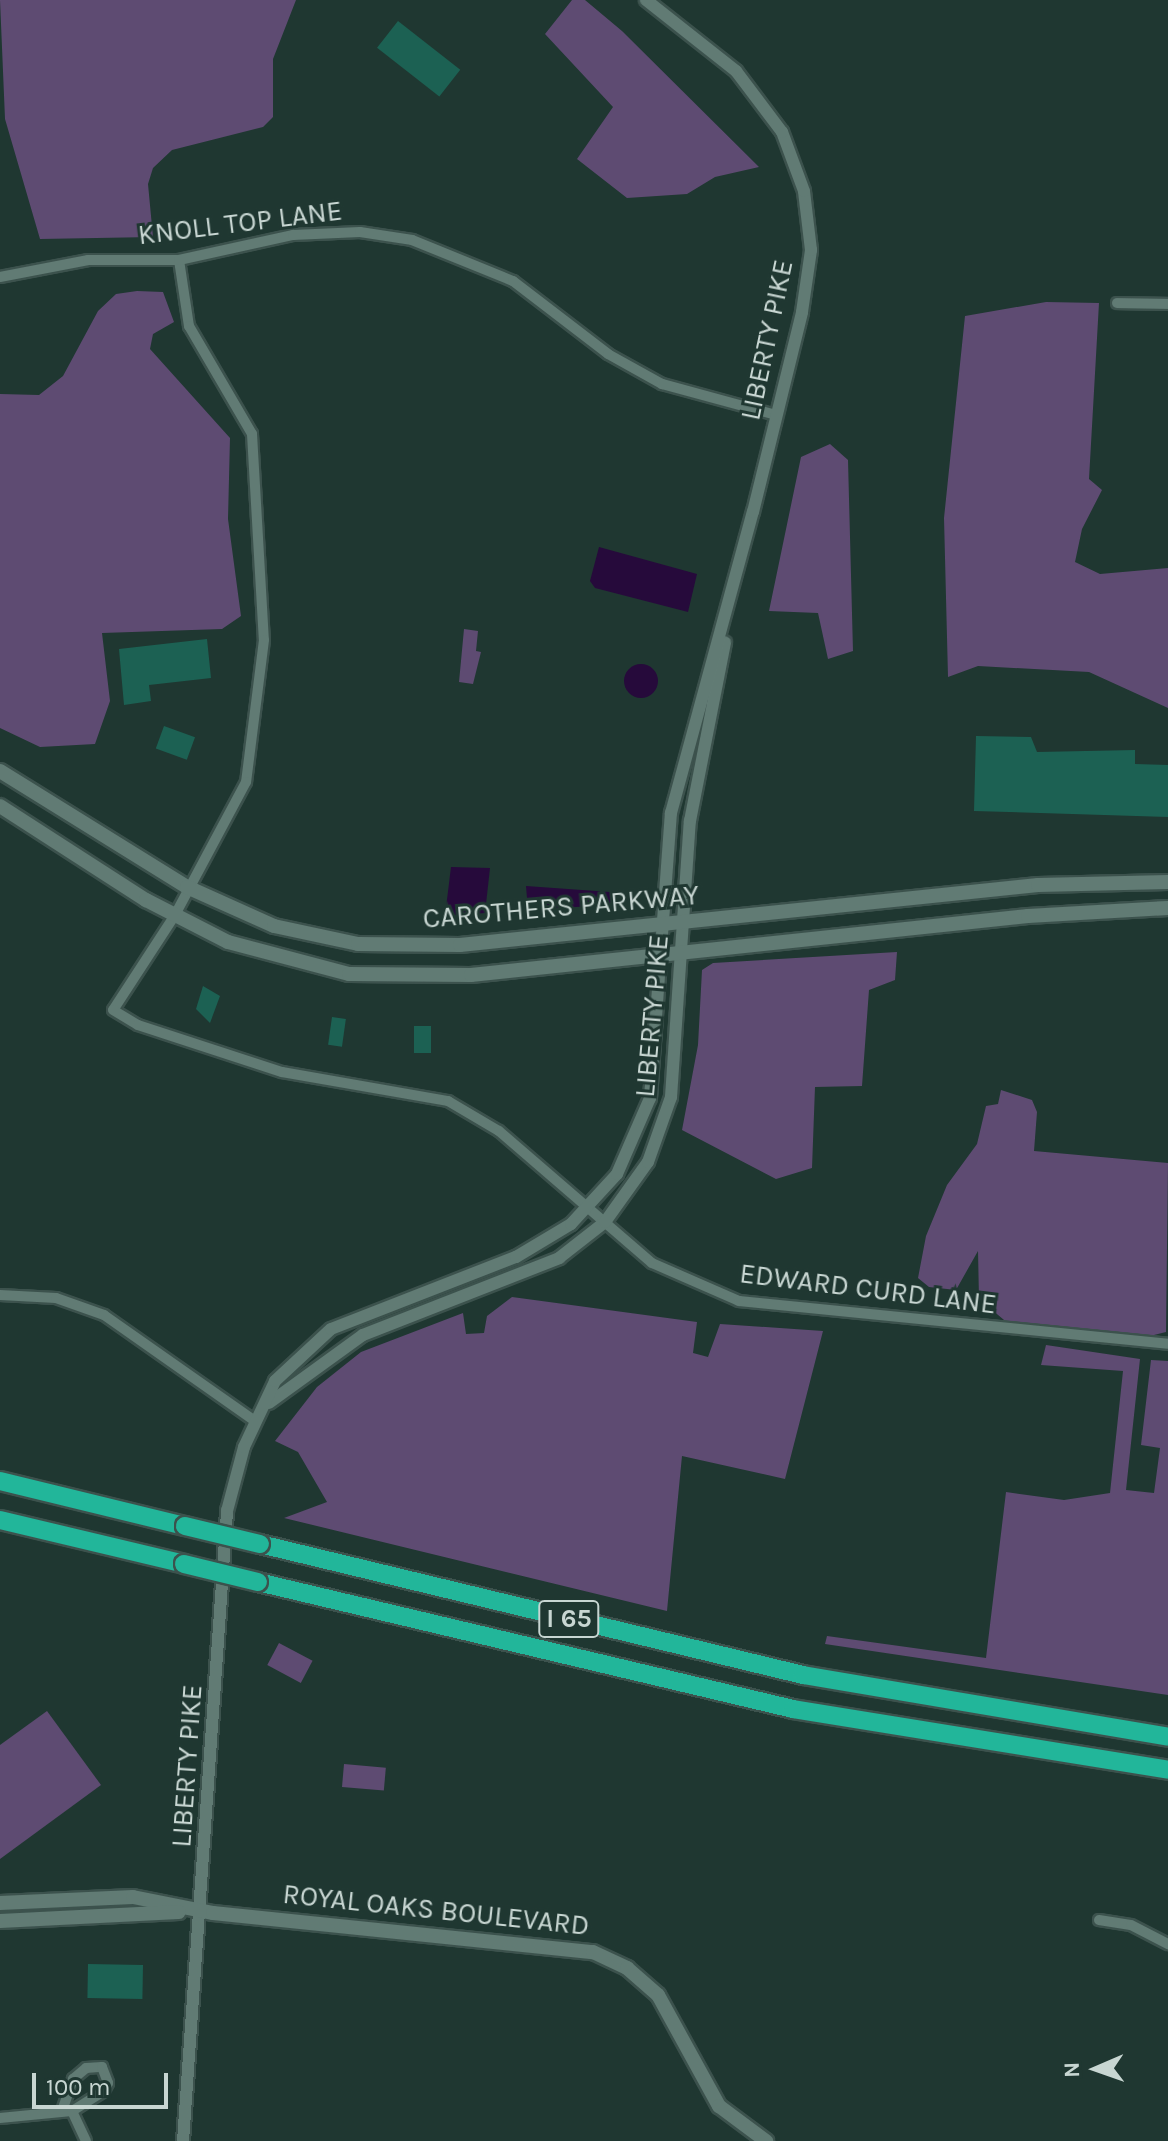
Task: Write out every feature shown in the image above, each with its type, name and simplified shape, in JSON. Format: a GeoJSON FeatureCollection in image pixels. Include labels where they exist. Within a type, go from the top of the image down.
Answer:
{"type":"FeatureCollection","features":[{"type":"Feature","properties":{"kind":"highway","name":"I 65"},"geometry":{"type":"LineString","coordinates":[[0,1481],[803,1675],[1168,1737]]}},
{"type":"Feature","properties":{"kind":"highway","name":"I 65"},"geometry":{"type":"LineString","coordinates":[[0,1520],[793,1709],[1168,1770]]}},
{"type":"Feature","properties":{"kind":"main road","name":"CAROTHERS PARKWAY"},"geometry":{"type":"LineString","coordinates":[[0,771],[187,887],[274,926],[358,944],[460,945],[1038,885],[1168,882]]}},
{"type":"Feature","properties":{"kind":"main road","name":"CAROTHERS PARKWAY"},"geometry":{"type":"LineString","coordinates":[[0,806],[175,915],[228,942],[287,961],[387,977],[661,955],[1028,916],[1168,908]]}},
{"type":"Feature","properties":{"kind":"main road"},"geometry":{"type":"LineString","coordinates":[[0,1903],[103,1895],[202,1911]]}},
{"type":"Feature","properties":{"kind":"main road"},"geometry":{"type":"LineString","coordinates":[[0,1921],[202,1911]]}},
{"type":"Feature","properties":{"kind":"main road","name":"ROYAL OAKS BOULEVARD"},"geometry":{"type":"LineString","coordinates":[[202,1911],[571,1947],[612,1959],[658,1995],[719,2106],[766,2141]]}},
{"type":"Feature","properties":{"kind":"street","name":"LIBERTY PIKE"},"geometry":{"type":"LineString","coordinates":[[269,1403],[363,1335],[538,1270],[605,1222],[648,1162],[666,1119],[683,952],[694,788],[811,250],[795,160],[761,99],[736,71],[646,0]]}},
{"type":"Feature","properties":{"kind":"street","name":"KNOLL TOP LANE"},"geometry":{"type":"LineString","coordinates":[[0,277],[88,260],[179,260],[293,235],[360,232],[412,240],[513,281],[608,354],[662,384],[776,415]]}},
{"type":"Feature","properties":{"kind":"street"},"geometry":{"type":"LineString","coordinates":[[175,915],[187,887],[246,782],[265,627],[252,434],[189,326],[179,260]]}},
{"type":"Feature","properties":{"kind":"street"},"geometry":{"type":"LineString","coordinates":[[1117,303],[1168,304]]}},
{"type":"Feature","properties":{"kind":"street","name":"LIBERTY PIKE"},"geometry":{"type":"LineString","coordinates":[[183,2141],[202,1911],[227,1511],[256,1422],[269,1403],[275,1381],[331,1329],[545,1243],[590,1207],[629,1153],[650,1098],[671,813],[753,512]]}},
{"type":"Feature","properties":{"kind":"street","name":"EDWARD CURD LANE"},"geometry":{"type":"LineString","coordinates":[[175,915],[113,1010],[138,1025],[282,1072],[448,1101],[499,1131],[605,1222],[672,1274],[739,1301],[1168,1344]]}},
{"type":"Feature","properties":{"kind":"street"},"geometry":{"type":"LineString","coordinates":[[458,1277],[465,1297]]}},
{"type":"Feature","properties":{"kind":"street"},"geometry":{"type":"LineString","coordinates":[[0,1295],[56,1298],[104,1315],[256,1422]]}},
{"type":"Feature","properties":{"kind":"street"},"geometry":{"type":"LineString","coordinates":[[1099,1920],[1131,1925],[1168,1944]]}},
{"type":"Feature","properties":{"kind":"street"},"geometry":{"type":"LineString","coordinates":[[0,2118],[67,2111],[104,2091],[108,2083],[102,2067],[86,2068],[73,2079],[67,2111],[86,2141]]}},
{"type":"Feature","properties":{"kind":"shaded area"},"geometry":{"type":"Polygon","coordinates":[[[0,0],[296,0],[273,59],[273,117],[263,127],[172,150],[153,168],[148,184],[153,237],[40,239],[5,119],[0,0]]]}},
{"type":"Feature","properties":{"kind":"shaded area"},"geometry":{"type":"Polygon","coordinates":[[[572,0],[585,0],[622,31],[759,167],[715,177],[687,194],[627,198],[577,159],[613,107],[545,34],[572,0]]]}},
{"type":"Feature","properties":{"kind":"shaded area"},"geometry":{"type":"Polygon","coordinates":[[[163,292],[174,322],[153,334],[150,349],[230,438],[228,519],[241,616],[222,629],[102,633],[110,701],[95,744],[40,747],[0,728],[0,394],[39,395],[63,376],[98,311],[116,294],[163,292]]]}},
{"type":"Feature","properties":{"kind":"shaded area"},"geometry":{"type":"Polygon","coordinates":[[[1046,302],[1099,303],[1089,479],[1102,490],[1082,529],[1075,562],[1100,574],[1168,568],[1168,708],[1089,672],[978,666],[948,677],[944,518],[965,316],[1046,302]]]}},
{"type":"Feature","properties":{"kind":"shaded area"},"geometry":{"type":"Polygon","coordinates":[[[830,444],[848,460],[853,651],[828,659],[818,613],[769,611],[801,457],[830,444]]]}},
{"type":"Feature","properties":{"kind":"shaded area"},"geometry":{"type":"Polygon","coordinates":[[[599,547],[697,574],[688,612],[595,588],[590,581],[599,547]]]}},
{"type":"Feature","properties":{"kind":"shaded area"},"geometry":{"type":"Polygon","coordinates":[[[464,629],[478,631],[476,651],[481,652],[473,684],[459,682],[464,629]]]}},
{"type":"Feature","properties":{"kind":"shaded area"},"geometry":{"type":"Polygon","coordinates":[[[641,664],[653,669],[658,681],[653,693],[641,698],[629,693],[624,681],[629,669],[641,664]]]}},
{"type":"Feature","properties":{"kind":"shaded area"},"geometry":{"type":"Polygon","coordinates":[[[451,867],[490,868],[485,913],[445,916],[451,867]]]}},
{"type":"Feature","properties":{"kind":"shaded area"},"geometry":{"type":"Polygon","coordinates":[[[526,886],[610,892],[618,896],[608,905],[528,910],[526,886]]]}},
{"type":"Feature","properties":{"kind":"shaded area"},"geometry":{"type":"Polygon","coordinates":[[[897,952],[895,980],[869,990],[862,1086],[815,1087],[812,1168],[776,1179],[682,1130],[698,1045],[702,970],[713,963],[897,952]]]}},
{"type":"Feature","properties":{"kind":"shaded area"},"geometry":{"type":"Polygon","coordinates":[[[1001,1090],[1032,1100],[1037,1112],[1034,1151],[1168,1163],[1166,1332],[1150,1336],[1010,1325],[979,1299],[978,1251],[956,1290],[929,1287],[918,1278],[926,1236],[947,1185],[977,1144],[986,1106],[998,1104],[1001,1090]]]}},
{"type":"Feature","properties":{"kind":"shaded area"},"geometry":{"type":"Polygon","coordinates":[[[512,1297],[697,1322],[693,1353],[708,1357],[720,1324],[823,1331],[785,1479],[682,1456],[667,1611],[284,1518],[327,1502],[298,1452],[275,1441],[317,1387],[361,1352],[463,1313],[466,1334],[484,1333],[487,1316],[512,1297]]]}},
{"type":"Feature","properties":{"kind":"shaded area"},"geometry":{"type":"Polygon","coordinates":[[[1046,1345],[1140,1359],[1126,1490],[1154,1493],[1160,1448],[1141,1445],[1151,1360],[1168,1361],[1168,1695],[825,1644],[827,1636],[986,1658],[1006,1492],[1064,1500],[1110,1493],[1123,1371],[1041,1365],[1046,1345]]]}},
{"type":"Feature","properties":{"kind":"shaded area"},"geometry":{"type":"Polygon","coordinates":[[[279,1643],[313,1661],[301,1683],[267,1665],[279,1643]]]}},
{"type":"Feature","properties":{"kind":"shaded area"},"geometry":{"type":"Polygon","coordinates":[[[47,1711],[101,1785],[0,1859],[0,1745],[47,1711]]]}},
{"type":"Feature","properties":{"kind":"shaded area"},"geometry":{"type":"Polygon","coordinates":[[[344,1764],[386,1768],[384,1791],[342,1787],[344,1764]]]}},
{"type":"Feature","properties":{"kind":"building"},"geometry":{"type":"Polygon","coordinates":[[[398,21],[460,70],[439,96],[377,48],[398,21]]]}},
{"type":"Feature","properties":{"kind":"building"},"geometry":{"type":"Polygon","coordinates":[[[207,639],[211,678],[149,685],[151,701],[124,705],[119,649],[207,639]]]}},
{"type":"Feature","properties":{"kind":"building"},"geometry":{"type":"Polygon","coordinates":[[[164,726],[195,737],[187,760],[156,749],[164,726]]]}},
{"type":"Feature","properties":{"kind":"building"},"geometry":{"type":"Polygon","coordinates":[[[976,736],[1031,737],[1037,752],[1135,750],[1135,764],[1168,765],[1168,817],[974,811],[976,736]]]}},
{"type":"Feature","properties":{"kind":"building"},"geometry":{"type":"Polygon","coordinates":[[[203,986],[220,996],[210,1023],[196,1009],[203,986]]]}},
{"type":"Feature","properties":{"kind":"building"},"geometry":{"type":"Polygon","coordinates":[[[332,1017],[346,1019],[342,1047],[328,1045],[332,1017]]]}},
{"type":"Feature","properties":{"kind":"building"},"geometry":{"type":"Polygon","coordinates":[[[414,1026],[431,1026],[431,1053],[414,1053],[414,1026]]]}},
{"type":"Feature","properties":{"kind":"building"},"geometry":{"type":"Polygon","coordinates":[[[88,1964],[143,1965],[142,1999],[87,1998],[88,1964]]]}}]}
